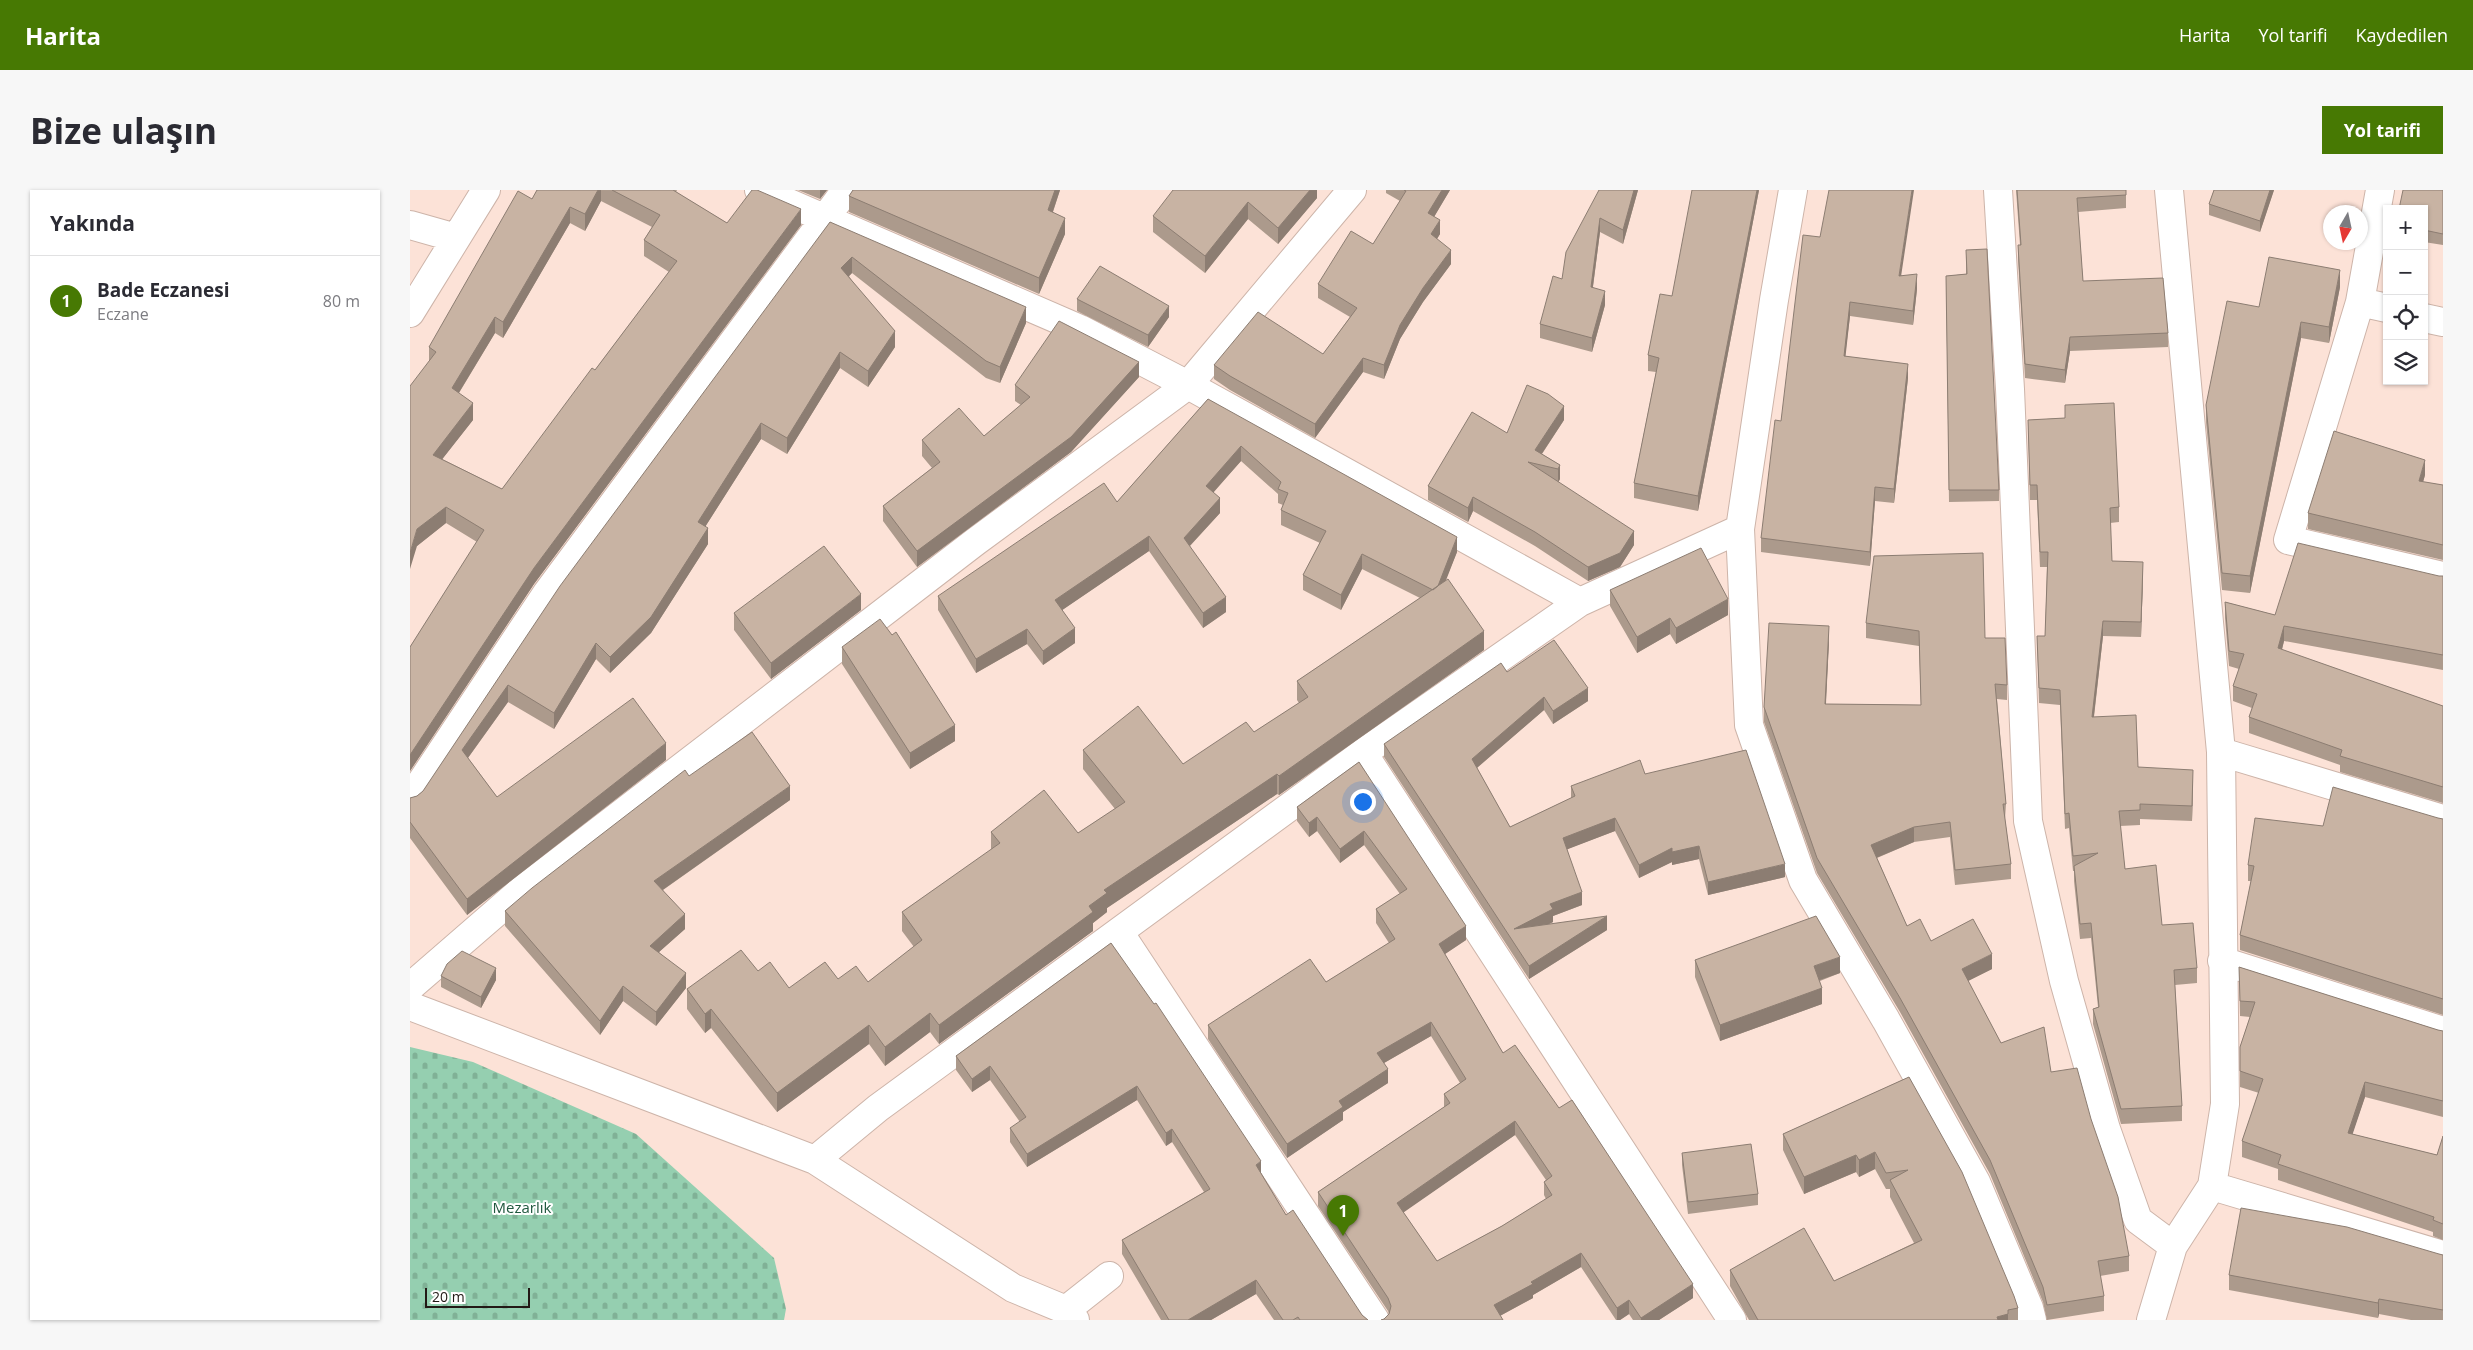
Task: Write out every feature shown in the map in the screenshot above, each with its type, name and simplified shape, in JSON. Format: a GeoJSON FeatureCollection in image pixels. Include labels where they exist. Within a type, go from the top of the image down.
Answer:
{"type":"FeatureCollection","features":[{"type":"Feature","properties":{"kind":"street"},"geometry":{"type":"LineString","coordinates":[[410,313],[486,190]]}},
{"type":"Feature","properties":{"kind":"street"},"geometry":{"type":"LineString","coordinates":[[759,190],[1080,329],[1188,385],[1580,602]]}},
{"type":"Feature","properties":{"kind":"street"},"geometry":{"type":"LineString","coordinates":[[410,799],[547,594],[826,220],[846,190]]}},
{"type":"Feature","properties":{"kind":"street"},"geometry":{"type":"LineString","coordinates":[[410,987],[530,884],[975,542],[1188,385],[1352,190]]}},
{"type":"Feature","properties":{"kind":"street"},"geometry":{"type":"LineString","coordinates":[[1793,190],[1779,264],[1740,529],[1749,725],[1803,880],[1886,1020],[1976,1182],[2029,1308],[2032,1320]]}},
{"type":"Feature","properties":{"kind":"street"},"geometry":{"type":"LineString","coordinates":[[1998,190],[2010,389],[2028,822],[2064,981],[2106,1129],[2138,1220],[2173,1246]]}},
{"type":"Feature","properties":{"kind":"street"},"geometry":{"type":"LineString","coordinates":[[2151,1320],[2173,1246],[2212,1186],[2225,1104],[2221,752],[2169,190]]}},
{"type":"Feature","properties":{"kind":"street"},"geometry":{"type":"LineString","coordinates":[[2380,190],[2360,302],[2288,540],[2443,576]]}},
{"type":"Feature","properties":{"kind":"street"},"geometry":{"type":"LineString","coordinates":[[410,225],[456,238]]}},
{"type":"Feature","properties":{"kind":"street"},"geometry":{"type":"LineString","coordinates":[[2360,302],[2383,307]]}},
{"type":"Feature","properties":{"kind":"street"},"geometry":{"type":"LineString","coordinates":[[2428,319],[2443,322]]}},
{"type":"Feature","properties":{"kind":"street"},"geometry":{"type":"LineString","coordinates":[[815,1160],[878,1108],[1363,753],[1580,602],[1740,529]]}},
{"type":"Feature","properties":{"kind":"street"},"geometry":{"type":"LineString","coordinates":[[2221,752],[2443,819]]}},
{"type":"Feature","properties":{"kind":"street"},"geometry":{"type":"LineString","coordinates":[[1363,753],[1732,1320]]}},
{"type":"Feature","properties":{"kind":"street"},"geometry":{"type":"LineString","coordinates":[[1119,932],[1375,1320]]}},
{"type":"Feature","properties":{"kind":"street"},"geometry":{"type":"LineString","coordinates":[[2222,961],[2443,1031]]}},
{"type":"Feature","properties":{"kind":"street"},"geometry":{"type":"LineString","coordinates":[[410,1006],[815,1160],[1013,1288],[1070,1315],[1108,1276]]}},
{"type":"Feature","properties":{"kind":"street"},"geometry":{"type":"LineString","coordinates":[[2212,1186],[2443,1255]]}},
{"type":"Feature","properties":{"kind":"green space","name":"Mezarlık"},"geometry":{"type":"Polygon","coordinates":[[[410,1047],[473,1062],[636,1134],[774,1258],[786,1309],[784,1320],[410,1320],[410,1047]]]}},
{"type":"Feature","properties":{"kind":"building"},"geometry":{"type":"Polygon","coordinates":[[[537,190],[598,190],[585,214],[570,207],[503,322],[495,317],[452,388],[473,403],[433,455],[502,489],[592,368],[595,370],[677,261],[644,240],[660,215],[612,190],[673,190],[727,223],[752,190],[757,190],[801,209],[534,568],[410,755],[410,647],[484,530],[446,507],[417,529],[410,553],[410,386],[436,352],[429,347],[518,191],[532,199],[537,190]]]}},
{"type":"Feature","properties":{"kind":"building"},"geometry":{"type":"Polygon","coordinates":[[[853,190],[1055,190],[1048,210],[1065,218],[1039,278],[849,196],[853,190]]]}},
{"type":"Feature","properties":{"kind":"building"},"geometry":{"type":"Polygon","coordinates":[[[1173,190],[1310,190],[1278,228],[1248,202],[1205,256],[1153,216],[1173,190]]]}},
{"type":"Feature","properties":{"kind":"building"},"geometry":{"type":"Polygon","coordinates":[[[1404,190],[1442,190],[1428,213],[1440,220],[1431,234],[1451,250],[1423,288],[1400,325],[1384,365],[1363,358],[1315,424],[1214,365],[1258,312],[1323,354],[1357,308],[1318,284],[1351,231],[1373,244],[1406,191],[1404,190]]]}},
{"type":"Feature","properties":{"kind":"building"},"geometry":{"type":"Polygon","coordinates":[[[1599,190],[1634,190],[1623,230],[1600,218],[1591,287],[1605,291],[1592,338],[1540,324],[1553,276],[1562,279],[1566,252],[1599,190]]]}},
{"type":"Feature","properties":{"kind":"building"},"geometry":{"type":"Polygon","coordinates":[[[1692,190],[1757,190],[1698,496],[1634,483],[1659,358],[1648,355],[1660,294],[1672,296],[1692,190]]]}},
{"type":"Feature","properties":{"kind":"building"},"geometry":{"type":"Polygon","coordinates":[[[1829,190],[1912,190],[1899,276],[1917,274],[1913,311],[1850,302],[1844,356],[1908,364],[1894,489],[1875,487],[1870,552],[1761,538],[1775,420],[1781,421],[1803,235],[1820,237],[1829,190]]]}},
{"type":"Feature","properties":{"kind":"building"},"geometry":{"type":"Polygon","coordinates":[[[2017,190],[2126,190],[2126,195],[2077,198],[2083,281],[2163,278],[2168,333],[2070,337],[2065,370],[2025,364],[2018,245],[2021,245],[2017,190]]]}},
{"type":"Feature","properties":{"kind":"building"},"geometry":{"type":"Polygon","coordinates":[[[2214,190],[2270,190],[2260,221],[2209,204],[2214,190]]]}},
{"type":"Feature","properties":{"kind":"building"},"geometry":{"type":"Polygon","coordinates":[[[2403,190],[2443,190],[2443,234],[2428,231],[2428,205],[2400,205],[2403,190]]]}},
{"type":"Feature","properties":{"kind":"building"},"geometry":{"type":"Polygon","coordinates":[[[830,222],[1026,307],[1000,367],[986,361],[852,257],[841,268],[895,331],[868,371],[840,352],[787,438],[761,423],[698,522],[708,528],[651,617],[610,657],[596,643],[554,713],[508,685],[462,750],[497,797],[633,698],[666,743],[467,899],[410,822],[410,798],[417,796],[423,791],[560,586],[830,222]]]}},
{"type":"Feature","properties":{"kind":"building"},"geometry":{"type":"Polygon","coordinates":[[[1987,249],[1999,490],[1949,490],[1946,276],[1967,274],[1966,250],[1987,249]]]}},
{"type":"Feature","properties":{"kind":"building"},"geometry":{"type":"Polygon","coordinates":[[[2269,257],[2340,270],[2329,327],[2301,322],[2250,576],[2222,573],[2206,405],[2227,301],[2259,307],[2269,257]]]}},
{"type":"Feature","properties":{"kind":"building"},"geometry":{"type":"Polygon","coordinates":[[[1100,266],[1169,306],[1148,335],[1077,299],[1100,266]]]}},
{"type":"Feature","properties":{"kind":"building"},"geometry":{"type":"Polygon","coordinates":[[[1059,321],[1139,362],[1071,437],[917,551],[883,506],[940,462],[922,440],[959,408],[984,436],[1030,397],[1015,385],[1059,321]]]}},
{"type":"Feature","properties":{"kind":"building"},"geometry":{"type":"Polygon","coordinates":[[[1527,385],[1548,394],[1564,406],[1535,450],[1560,465],[1558,469],[1528,462],[1634,531],[1620,553],[1588,567],[1535,532],[1473,497],[1468,508],[1428,486],[1472,412],[1507,433],[1527,385]]]}},
{"type":"Feature","properties":{"kind":"building"},"geometry":{"type":"Polygon","coordinates":[[[1208,399],[1457,537],[1438,586],[1433,590],[1362,554],[1341,595],[1303,575],[1326,531],[1281,510],[1288,493],[1278,489],[1281,482],[1241,446],[1206,486],[1220,498],[1184,538],[1226,597],[1203,613],[1149,536],[1055,600],[1075,628],[1043,651],[1027,629],[976,659],[938,596],[1104,483],[1117,502],[1208,399]]]}},
{"type":"Feature","properties":{"kind":"building"},"geometry":{"type":"Polygon","coordinates":[[[2114,403],[2119,507],[2110,508],[2112,561],[2143,562],[2141,622],[2103,621],[2092,717],[2136,715],[2138,767],[2193,770],[2192,806],[2140,804],[2140,810],[2119,811],[2125,869],[2156,865],[2162,925],[2193,923],[2197,968],[2174,970],[2182,1106],[2121,1109],[2093,1009],[2099,1007],[2091,923],[2080,924],[2074,866],[2098,853],[2073,856],[2069,813],[2065,814],[2060,690],[2039,688],[2037,636],[2045,636],[2048,552],[2040,552],[2037,485],[2030,485],[2028,420],[2065,418],[2065,405],[2114,403]]]}},
{"type":"Feature","properties":{"kind":"building"},"geometry":{"type":"Polygon","coordinates":[[[2334,431],[2425,460],[2419,481],[2443,485],[2443,545],[2308,513],[2334,431]]]}},
{"type":"Feature","properties":{"kind":"building"},"geometry":{"type":"Polygon","coordinates":[[[2298,543],[2443,576],[2443,655],[2284,626],[2278,648],[2443,706],[2443,787],[2340,756],[2342,750],[2249,717],[2257,694],[2233,686],[2244,654],[2229,651],[2225,602],[2275,615],[2298,543]]]}},
{"type":"Feature","properties":{"kind":"building"},"geometry":{"type":"Polygon","coordinates":[[[824,546],[861,594],[771,663],[734,613],[824,546]]]}},
{"type":"Feature","properties":{"kind":"building"},"geometry":{"type":"Polygon","coordinates":[[[1701,548],[1728,599],[1676,628],[1670,618],[1637,637],[1610,590],[1701,548]]]}},
{"type":"Feature","properties":{"kind":"building"},"geometry":{"type":"Polygon","coordinates":[[[1983,553],[1985,638],[2005,638],[2007,685],[1995,684],[2006,804],[2003,804],[2011,864],[1955,870],[1950,822],[1914,827],[1871,845],[1907,926],[1920,919],[1931,941],[1973,919],[1992,954],[1962,969],[2001,1043],[2044,1027],[2051,1072],[2077,1068],[2091,1119],[2118,1197],[2129,1256],[2098,1261],[2104,1296],[2047,1305],[2043,1287],[1990,1160],[1900,998],[1817,858],[1764,707],[1769,623],[1829,626],[1825,704],[1921,705],[1919,631],[1866,623],[1874,556],[1983,553]]]}},
{"type":"Feature","properties":{"kind":"building"},"geometry":{"type":"Polygon","coordinates":[[[1448,579],[1484,631],[1279,776],[1277,774],[1104,890],[1107,893],[1089,906],[1093,912],[939,1025],[930,1013],[885,1047],[869,1025],[777,1093],[711,1009],[705,1014],[687,989],[741,950],[758,971],[770,962],[789,988],[825,962],[838,979],[856,966],[868,982],[922,940],[902,912],[1000,843],[991,832],[1044,790],[1078,833],[1125,802],[1083,750],[1138,706],[1183,764],[1246,722],[1254,732],[1308,697],[1297,681],[1448,579]]]}},
{"type":"Feature","properties":{"kind":"building"},"geometry":{"type":"Polygon","coordinates":[[[880,619],[892,635],[896,632],[955,725],[910,753],[842,647],[880,619]]]}},
{"type":"Feature","properties":{"kind":"building"},"geometry":{"type":"Polygon","coordinates":[[[1554,640],[1588,688],[1553,711],[1544,697],[1472,759],[1510,827],[1575,796],[1571,786],[1640,760],[1645,774],[1746,750],[1785,864],[1708,882],[1699,846],[1672,852],[1672,848],[1639,865],[1615,818],[1563,838],[1582,892],[1550,904],[1553,909],[1514,929],[1607,916],[1529,966],[1384,744],[1501,663],[1507,672],[1554,640]]]}},
{"type":"Feature","properties":{"kind":"building"},"geometry":{"type":"Polygon","coordinates":[[[752,732],[790,786],[654,881],[685,914],[650,946],[686,973],[656,1012],[623,986],[600,1021],[505,911],[685,770],[689,776],[752,732]]]}},
{"type":"Feature","properties":{"kind":"building"},"geometry":{"type":"Polygon","coordinates":[[[1359,762],[1466,926],[1439,944],[1503,1053],[1515,1045],[1559,1108],[1572,1100],[1693,1284],[1641,1318],[1629,1300],[1617,1308],[1581,1253],[1531,1282],[1533,1284],[1494,1305],[1503,1320],[1381,1320],[1389,1314],[1391,1306],[1388,1298],[1318,1192],[1450,1103],[1444,1094],[1466,1079],[1431,1022],[1377,1053],[1388,1069],[1339,1101],[1343,1107],[1287,1144],[1208,1025],[1310,959],[1326,982],[1395,939],[1376,909],[1407,889],[1364,831],[1340,849],[1317,817],[1309,823],[1297,807],[1359,762]],[[1515,1121],[1397,1203],[1437,1261],[1502,1226],[1552,1195],[1544,1182],[1552,1176],[1515,1121]]]}},
{"type":"Feature","properties":{"kind":"building"},"geometry":{"type":"Polygon","coordinates":[[[2333,787],[2443,819],[2443,999],[2240,935],[2254,866],[2248,865],[2255,818],[2323,826],[2333,787]]]}},
{"type":"Feature","properties":{"kind":"building"},"geometry":{"type":"Polygon","coordinates":[[[1816,916],[1840,957],[1814,966],[1822,988],[1720,1025],[1695,960],[1816,916]]]}},
{"type":"Feature","properties":{"kind":"building"},"geometry":{"type":"Polygon","coordinates":[[[1111,943],[1154,1004],[1156,1003],[1261,1161],[1256,1165],[1286,1215],[1293,1210],[1362,1315],[1368,1320],[1300,1320],[1298,1317],[1293,1320],[1283,1320],[1256,1280],[1188,1320],[1169,1320],[1122,1240],[1210,1189],[1172,1129],[1166,1133],[1137,1086],[1027,1154],[1010,1128],[1026,1117],[990,1066],[972,1079],[956,1056],[1111,943]]]}},
{"type":"Feature","properties":{"kind":"building"},"geometry":{"type":"Polygon","coordinates":[[[462,951],[496,968],[481,997],[441,976],[447,964],[462,951]]]}},
{"type":"Feature","properties":{"kind":"building"},"geometry":{"type":"Polygon","coordinates":[[[2239,967],[2443,1031],[2443,1101],[2365,1082],[2348,1133],[2437,1155],[2443,1136],[2443,1224],[2433,1220],[2434,1217],[2278,1164],[2281,1155],[2242,1141],[2263,1079],[2240,1071],[2240,1047],[2255,1002],[2240,1001],[2239,967]]]}},
{"type":"Feature","properties":{"kind":"building"},"geometry":{"type":"Polygon","coordinates":[[[1909,1077],[1962,1172],[2018,1308],[2008,1310],[2008,1314],[1997,1317],[1998,1320],[1758,1320],[1730,1270],[1804,1228],[1834,1281],[1922,1240],[1890,1180],[1908,1170],[1886,1173],[1875,1152],[1859,1160],[1856,1155],[1804,1177],[1783,1134],[1909,1077]]]}},
{"type":"Feature","properties":{"kind":"building"},"geometry":{"type":"Polygon","coordinates":[[[1751,1144],[1758,1194],[1688,1202],[1682,1153],[1751,1144]]]}},
{"type":"Feature","properties":{"kind":"building"},"geometry":{"type":"Polygon","coordinates":[[[2241,1208],[2347,1227],[2443,1255],[2443,1310],[2379,1299],[2378,1303],[2229,1275],[2241,1208]]]}},
{"type":"Feature","properties":{"kind":"place","name":"Bade Eczanesi"},"geometry":{"type":"Point","coordinates":[1343,1236]}}]}
